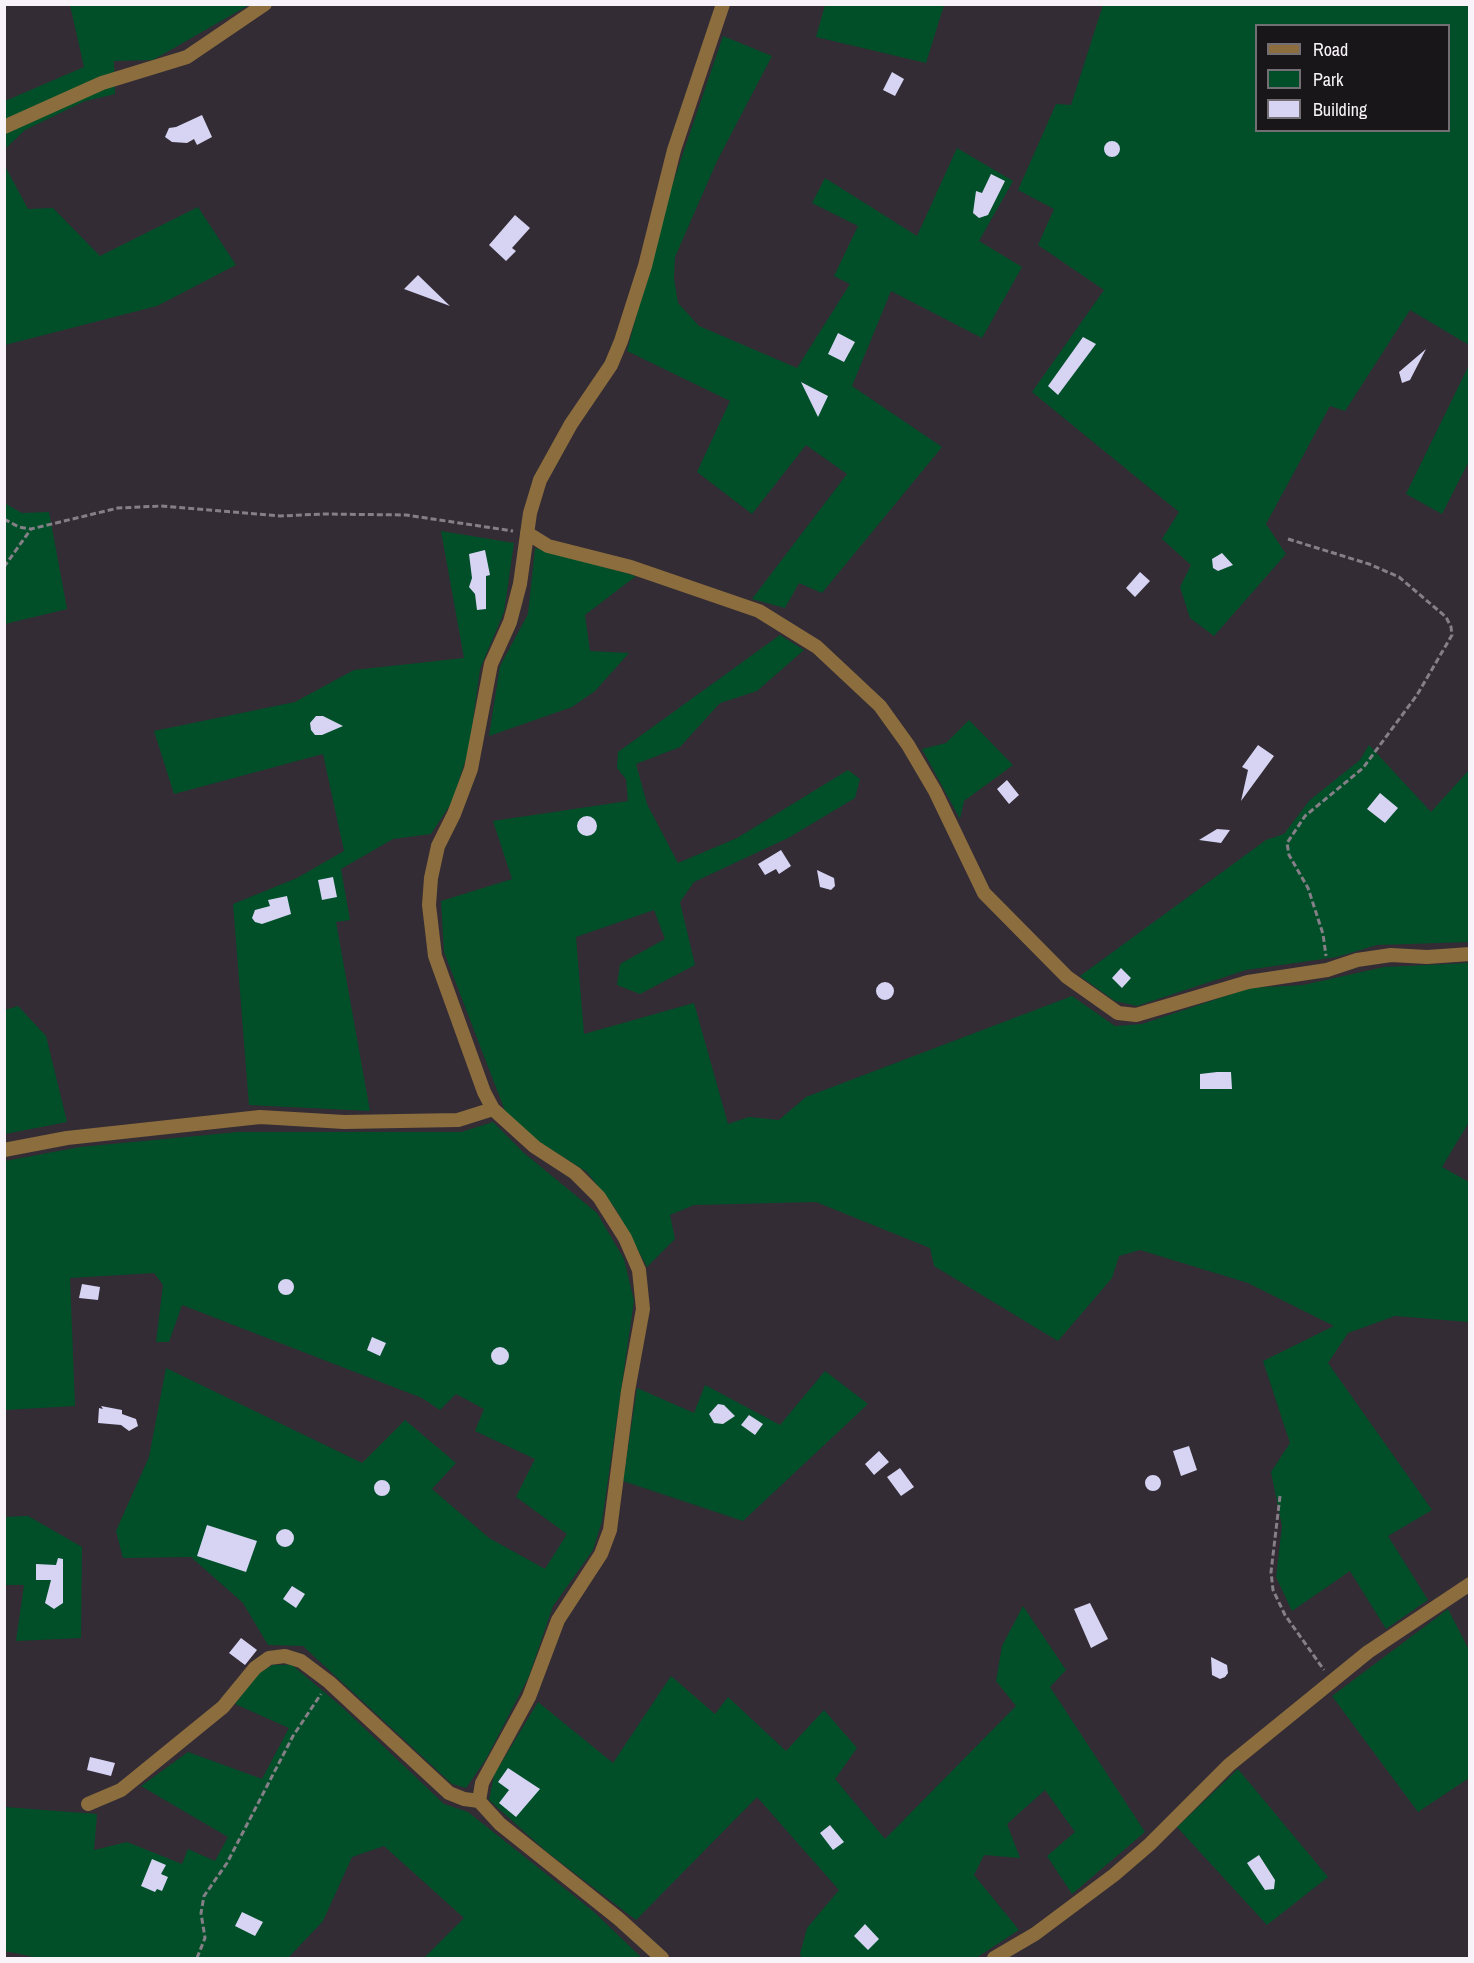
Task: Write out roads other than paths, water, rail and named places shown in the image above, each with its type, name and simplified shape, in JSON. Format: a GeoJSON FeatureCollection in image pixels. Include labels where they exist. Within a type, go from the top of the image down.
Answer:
{"type":"FeatureCollection","features":[{"type":"Feature","properties":{"kind":"street"},"geometry":{"type":"LineString","coordinates":[[4,127],[102,83],[187,57],[265,4]]}},
{"type":"Feature","properties":{"kind":"street"},"geometry":{"type":"LineString","coordinates":[[479,1801],[482,1783],[529,1697],[558,1620],[601,1554],[610,1530],[628,1391],[643,1309],[639,1270],[625,1238],[599,1197],[575,1173],[535,1147],[493,1109],[484,1092],[435,956],[429,904],[431,878],[438,846],[454,814],[471,769],[491,664],[510,622],[520,584],[527,533],[540,480],[551,456],[611,364],[621,341],[645,266],[674,150],[723,4]]}},
{"type":"Feature","properties":{"kind":"street"},"geometry":{"type":"LineString","coordinates":[[527,533],[548,546],[631,567],[759,611],[817,646],[880,706],[908,746],[935,792],[984,893],[1067,977],[1118,1013],[1136,1015],[1248,982],[1327,970],[1357,960],[1391,955],[1427,957],[1470,954]]}},
{"type":"Feature","properties":{"kind":"street"},"geometry":{"type":"LineString","coordinates":[[4,1150],[67,1138],[260,1117],[344,1122],[458,1120],[493,1109]]}},
{"type":"Feature","properties":{"kind":"street"},"geometry":{"type":"LineString","coordinates":[[994,1959],[1035,1934],[1114,1875],[1150,1844],[1229,1765],[1368,1652],[1470,1584]]}},
{"type":"Feature","properties":{"kind":"street"},"geometry":{"type":"LineString","coordinates":[[88,1804],[121,1790],[223,1707],[255,1668],[269,1658],[285,1656],[301,1661],[329,1682],[449,1793],[464,1799],[479,1801],[500,1824],[619,1919],[662,1959]]}}]}
